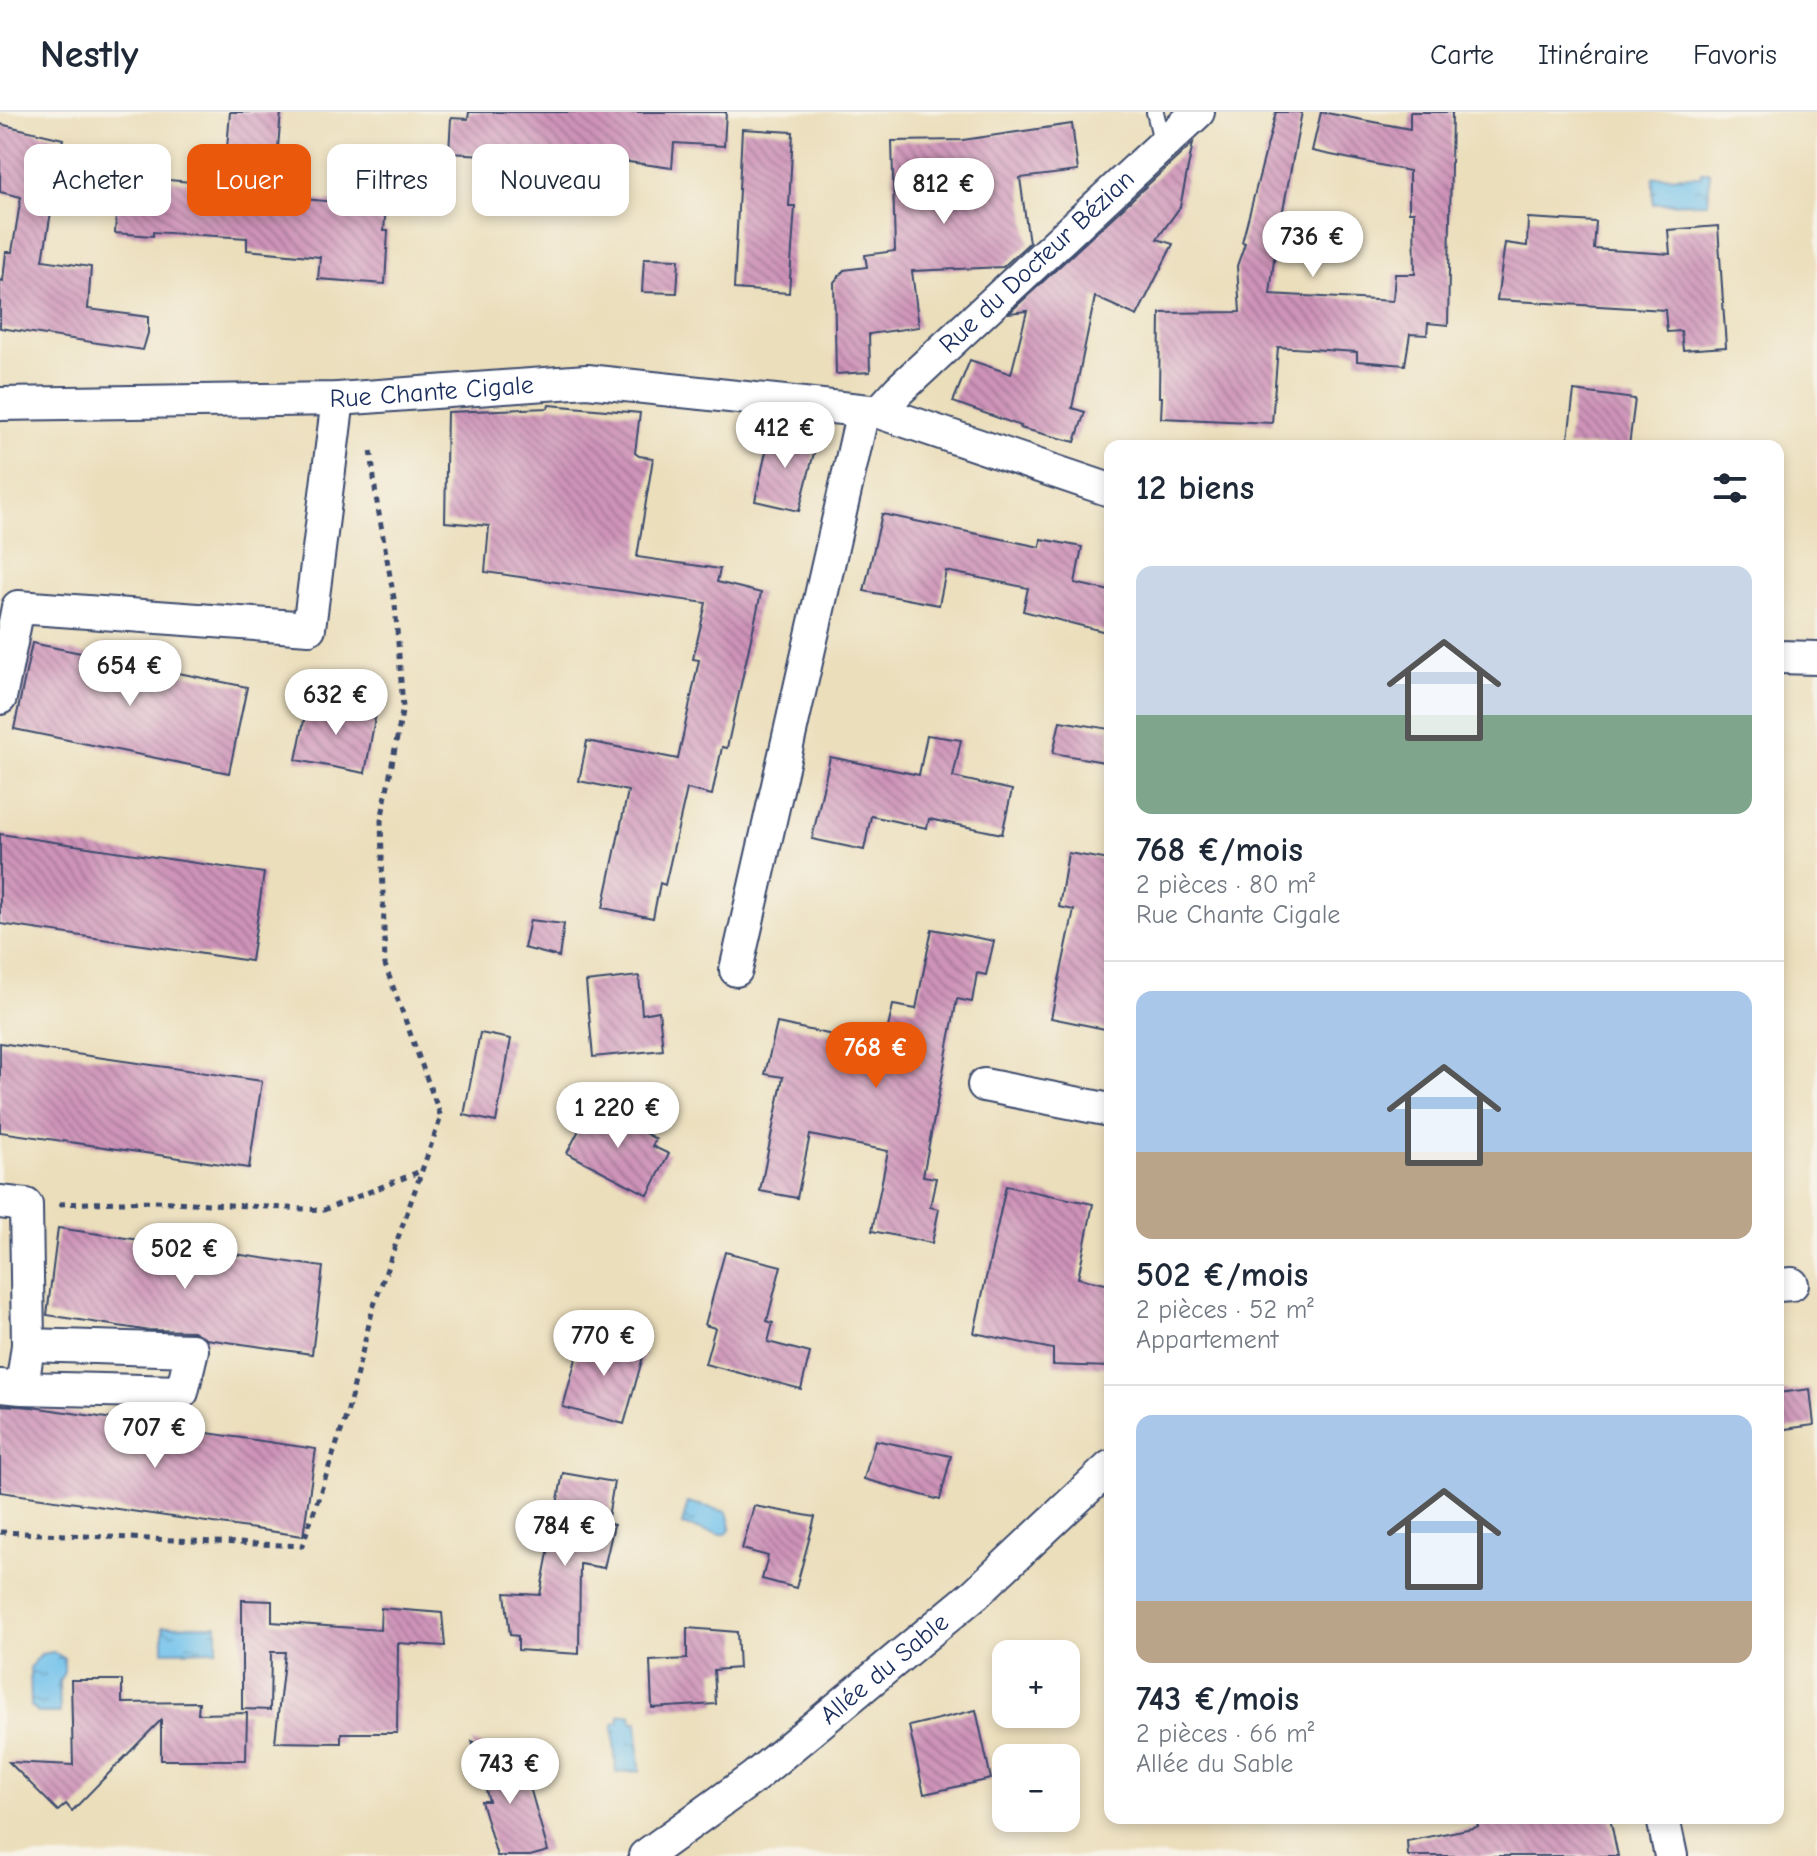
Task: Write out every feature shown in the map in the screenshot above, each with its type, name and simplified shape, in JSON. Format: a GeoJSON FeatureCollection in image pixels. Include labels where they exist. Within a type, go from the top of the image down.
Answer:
{"type":"FeatureCollection","features":[{"type":"Feature","properties":{"kind":"street","name":"Rue du Docteur Bézian"},"geometry":{"type":"LineString","coordinates":[[871,411],[899,390],[1198,112]]}},
{"type":"Feature","properties":{"kind":"street","name":"Rue Chante Cigale"},"geometry":{"type":"LineString","coordinates":[[0,404],[352,398],[587,381],[871,411],[1104,488]]}},
{"type":"Feature","properties":{"kind":"street"},"geometry":{"type":"LineString","coordinates":[[0,698],[18,607],[309,628],[352,398]]}},
{"type":"Feature","properties":{"kind":"street"},"geometry":{"type":"LineString","coordinates":[[736,970],[871,411]]}},
{"type":"Feature","properties":{"kind":"street"},"geometry":{"type":"LineString","coordinates":[[1784,657],[1817,658]]}},
{"type":"Feature","properties":{"kind":"street"},"geometry":{"type":"LineString","coordinates":[[984,1085],[1104,1109]]}},
{"type":"Feature","properties":{"kind":"street"},"geometry":{"type":"LineString","coordinates":[[13,1204],[28,1345],[11,1387],[182,1392],[192,1350],[28,1345]]}},
{"type":"Feature","properties":{"kind":"street","name":"Allée du Sable"},"geometry":{"type":"LineString","coordinates":[[645,1856],[753,1778],[964,1603],[1104,1473]]}},
{"type":"Feature","properties":{"kind":"street"},"geometry":{"type":"LineString","coordinates":[[1664,1824],[1671,1856]]}},
{"type":"Feature","properties":{"kind":"lane"},"geometry":{"type":"LineString","coordinates":[[1155,112],[1164,146]]}},
{"type":"Feature","properties":{"kind":"path"},"geometry":{"type":"LineString","coordinates":[[0,1532],[302,1546],[347,1414],[373,1308],[441,1117],[385,965],[381,821],[403,707],[395,604],[376,497],[352,398]]}},
{"type":"Feature","properties":{"kind":"path"},"geometry":{"type":"LineString","coordinates":[[13,1204],[154,1201],[324,1210],[422,1170]]}},
{"type":"Feature","properties":{"kind":"water"},"geometry":{"type":"Polygon","coordinates":[[[1701,172],[1710,172],[1708,203],[1653,204],[1653,177],[1701,176],[1701,172]]]}},
{"type":"Feature","properties":{"kind":"water"},"geometry":{"type":"Polygon","coordinates":[[[688,1502],[727,1512],[731,1526],[728,1533],[721,1535],[682,1525],[688,1502]]]}},
{"type":"Feature","properties":{"kind":"water"},"geometry":{"type":"Polygon","coordinates":[[[217,1625],[217,1650],[163,1651],[163,1626],[217,1625]]]}},
{"type":"Feature","properties":{"kind":"water"},"geometry":{"type":"Polygon","coordinates":[[[53,1652],[64,1658],[64,1672],[59,1682],[60,1713],[38,1713],[31,1706],[30,1667],[41,1654],[53,1652]]]}},
{"type":"Feature","properties":{"kind":"water"},"geometry":{"type":"Polygon","coordinates":[[[631,1714],[632,1722],[637,1722],[640,1771],[616,1773],[613,1723],[619,1722],[619,1715],[631,1714]]]}},
{"type":"Feature","properties":{"kind":"building"},"geometry":{"type":"Polygon","coordinates":[[[230,112],[281,112],[278,144],[227,144],[230,112]]]}},
{"type":"Feature","properties":{"kind":"building"},"geometry":{"type":"Polygon","coordinates":[[[469,112],[726,112],[724,146],[674,143],[672,168],[629,162],[629,144],[472,144],[472,154],[456,153],[456,144],[450,144],[451,118],[468,119],[469,112]]]}},
{"type":"Feature","properties":{"kind":"building"},"geometry":{"type":"Polygon","coordinates":[[[1276,112],[1302,112],[1275,251],[1270,294],[1393,301],[1395,274],[1415,274],[1414,212],[1409,212],[1409,171],[1312,151],[1321,112],[1410,129],[1410,112],[1452,112],[1448,325],[1428,323],[1427,335],[1410,334],[1405,365],[1357,361],[1357,352],[1278,347],[1272,423],[1161,418],[1160,313],[1240,312],[1237,266],[1276,112]]]}},
{"type":"Feature","properties":{"kind":"building"},"geometry":{"type":"Polygon","coordinates":[[[0,124],[63,139],[62,144],[24,144],[24,216],[50,216],[43,260],[91,267],[88,309],[148,317],[143,350],[0,328],[0,280],[3,281],[6,252],[12,252],[21,197],[0,192],[0,124]]]}},
{"type":"Feature","properties":{"kind":"building"},"geometry":{"type":"Polygon","coordinates":[[[1072,124],[1078,171],[1020,178],[1029,243],[1003,267],[912,271],[919,327],[869,334],[870,372],[836,374],[834,282],[844,270],[867,267],[865,255],[895,251],[892,141],[963,140],[1072,124]]]}},
{"type":"Feature","properties":{"kind":"building"},"geometry":{"type":"Polygon","coordinates":[[[742,129],[793,132],[789,206],[795,206],[789,293],[734,289],[742,129]]]}},
{"type":"Feature","properties":{"kind":"building"},"geometry":{"type":"Polygon","coordinates":[[[1193,143],[1180,207],[1157,239],[1173,244],[1137,316],[1095,297],[1072,408],[1085,412],[1075,442],[1020,428],[953,402],[970,360],[1011,374],[1027,311],[1009,313],[1193,143]]]}},
{"type":"Feature","properties":{"kind":"building"},"geometry":{"type":"Polygon","coordinates":[[[171,180],[187,182],[187,216],[311,216],[311,200],[327,201],[327,216],[385,216],[384,231],[388,231],[385,284],[318,279],[320,257],[247,250],[247,238],[153,232],[153,236],[115,233],[116,216],[171,216],[171,180]]]}},
{"type":"Feature","properties":{"kind":"building"},"geometry":{"type":"Polygon","coordinates":[[[1528,218],[1596,222],[1594,249],[1670,254],[1668,230],[1718,226],[1726,347],[1683,350],[1681,331],[1667,332],[1665,310],[1497,300],[1505,243],[1527,246],[1528,218]]]}},
{"type":"Feature","properties":{"kind":"building"},"geometry":{"type":"Polygon","coordinates":[[[644,258],[679,259],[677,293],[642,292],[644,258]]]}},
{"type":"Feature","properties":{"kind":"building"},"geometry":{"type":"Polygon","coordinates":[[[1574,391],[1635,399],[1630,440],[1568,440],[1574,391]]]}},
{"type":"Feature","properties":{"kind":"building"},"geometry":{"type":"Polygon","coordinates":[[[549,405],[640,413],[635,453],[653,458],[637,557],[720,569],[717,582],[761,593],[727,748],[722,747],[712,795],[687,789],[665,885],[660,883],[653,918],[603,908],[628,791],[579,781],[587,741],[678,759],[699,660],[693,659],[706,603],[485,572],[489,526],[445,522],[447,412],[548,408],[549,405]]]}},
{"type":"Feature","properties":{"kind":"building"},"geometry":{"type":"Polygon","coordinates":[[[771,429],[817,441],[799,511],[755,501],[771,429]]]}},
{"type":"Feature","properties":{"kind":"building"},"geometry":{"type":"Polygon","coordinates":[[[882,514],[1040,547],[1041,539],[1082,547],[1075,583],[1104,590],[1104,631],[1023,611],[1028,588],[946,571],[939,605],[864,591],[882,514]]]}},
{"type":"Feature","properties":{"kind":"building"},"geometry":{"type":"Polygon","coordinates":[[[32,643],[247,687],[229,773],[14,729],[32,643]]]}},
{"type":"Feature","properties":{"kind":"building"},"geometry":{"type":"Polygon","coordinates":[[[308,701],[376,713],[365,773],[296,760],[308,701]]]}},
{"type":"Feature","properties":{"kind":"building"},"geometry":{"type":"Polygon","coordinates":[[[1060,721],[1104,728],[1104,762],[1053,753],[1060,721]]]}},
{"type":"Feature","properties":{"kind":"building"},"geometry":{"type":"Polygon","coordinates":[[[927,735],[961,740],[953,777],[1012,790],[1002,834],[929,819],[927,828],[871,816],[864,850],[812,839],[830,757],[919,775],[927,735]]]}},
{"type":"Feature","properties":{"kind":"building"},"geometry":{"type":"Polygon","coordinates":[[[0,834],[264,873],[251,961],[0,924],[0,834]]]}},
{"type":"Feature","properties":{"kind":"building"},"geometry":{"type":"Polygon","coordinates":[[[1068,853],[1104,859],[1104,1029],[1051,1018],[1074,910],[1059,907],[1068,853]]]}},
{"type":"Feature","properties":{"kind":"building"},"geometry":{"type":"Polygon","coordinates":[[[530,920],[564,924],[559,957],[524,948],[530,920]]]}},
{"type":"Feature","properties":{"kind":"building"},"geometry":{"type":"Polygon","coordinates":[[[932,929],[994,941],[986,975],[977,973],[972,1002],[957,999],[923,1176],[936,1178],[930,1207],[939,1209],[932,1243],[872,1231],[888,1151],[810,1135],[797,1198],[760,1191],[783,1077],[765,1074],[777,1023],[884,1046],[893,1005],[916,1009],[932,929]]]}},
{"type":"Feature","properties":{"kind":"building"},"geometry":{"type":"Polygon","coordinates":[[[639,976],[642,1014],[659,1011],[663,1050],[593,1057],[586,982],[639,976]]]}},
{"type":"Feature","properties":{"kind":"building"},"geometry":{"type":"Polygon","coordinates":[[[480,1033],[511,1039],[496,1122],[464,1115],[480,1033]]]}},
{"type":"Feature","properties":{"kind":"building"},"geometry":{"type":"Polygon","coordinates":[[[0,1043],[262,1081],[249,1168],[0,1132],[0,1043]]]}},
{"type":"Feature","properties":{"kind":"building"},"geometry":{"type":"Polygon","coordinates":[[[592,1105],[656,1139],[652,1146],[669,1154],[648,1195],[567,1153],[592,1105]]]}},
{"type":"Feature","properties":{"kind":"building"},"geometry":{"type":"Polygon","coordinates":[[[1006,1186],[1093,1204],[1078,1278],[1104,1284],[1104,1367],[1053,1365],[1053,1349],[974,1333],[1006,1186]]]}},
{"type":"Feature","properties":{"kind":"building"},"geometry":{"type":"Polygon","coordinates":[[[58,1228],[323,1267],[312,1354],[206,1339],[193,1331],[144,1330],[47,1315],[58,1228]]]}},
{"type":"Feature","properties":{"kind":"building"},"geometry":{"type":"Polygon","coordinates":[[[725,1252],[781,1266],[767,1321],[773,1323],[768,1342],[810,1353],[801,1389],[705,1364],[715,1328],[705,1325],[725,1252]]]}},
{"type":"Feature","properties":{"kind":"building"},"geometry":{"type":"Polygon","coordinates":[[[583,1333],[645,1350],[624,1424],[563,1407],[583,1333]]]}},
{"type":"Feature","properties":{"kind":"building"},"geometry":{"type":"Polygon","coordinates":[[[1810,1389],[1814,1425],[1784,1429],[1784,1392],[1810,1389]]]}},
{"type":"Feature","properties":{"kind":"building"},"geometry":{"type":"Polygon","coordinates":[[[0,1405],[32,1407],[316,1449],[303,1536],[0,1492],[0,1405]]]}},
{"type":"Feature","properties":{"kind":"building"},"geometry":{"type":"Polygon","coordinates":[[[875,1440],[951,1456],[940,1500],[864,1479],[875,1440]]]}},
{"type":"Feature","properties":{"kind":"building"},"geometry":{"type":"Polygon","coordinates":[[[563,1473],[614,1482],[607,1523],[614,1525],[604,1568],[580,1564],[579,1654],[518,1650],[518,1636],[510,1635],[505,1593],[540,1595],[563,1473]]]}},
{"type":"Feature","properties":{"kind":"building"},"geometry":{"type":"Polygon","coordinates":[[[754,1506],[815,1517],[796,1588],[762,1579],[768,1556],[742,1549],[754,1506]]]}},
{"type":"Feature","properties":{"kind":"building"},"geometry":{"type":"Polygon","coordinates":[[[242,1600],[272,1601],[272,1622],[380,1630],[381,1608],[442,1613],[445,1646],[398,1643],[397,1733],[341,1733],[341,1743],[275,1742],[285,1652],[271,1652],[270,1710],[242,1709],[242,1600]]]}},
{"type":"Feature","properties":{"kind":"building"},"geometry":{"type":"Polygon","coordinates":[[[687,1628],[737,1632],[739,1668],[714,1670],[716,1704],[652,1708],[650,1661],[687,1659],[687,1628]]]}},
{"type":"Feature","properties":{"kind":"building"},"geometry":{"type":"Polygon","coordinates":[[[71,1680],[122,1680],[122,1703],[199,1702],[198,1714],[247,1713],[246,1760],[161,1760],[161,1720],[72,1811],[66,1804],[58,1811],[9,1762],[73,1765],[71,1680]]]}},
{"type":"Feature","properties":{"kind":"building"},"geometry":{"type":"Polygon","coordinates":[[[976,1710],[991,1779],[924,1794],[909,1726],[976,1710]]]}},
{"type":"Feature","properties":{"kind":"building"},"geometry":{"type":"Polygon","coordinates":[[[472,1741],[524,1766],[548,1851],[530,1856],[497,1856],[481,1801],[489,1801],[472,1741]]]}},
{"type":"Feature","properties":{"kind":"building"},"geometry":{"type":"Polygon","coordinates":[[[1477,1824],[1611,1824],[1618,1856],[1408,1856],[1407,1841],[1478,1827],[1477,1824]]]}}]}
